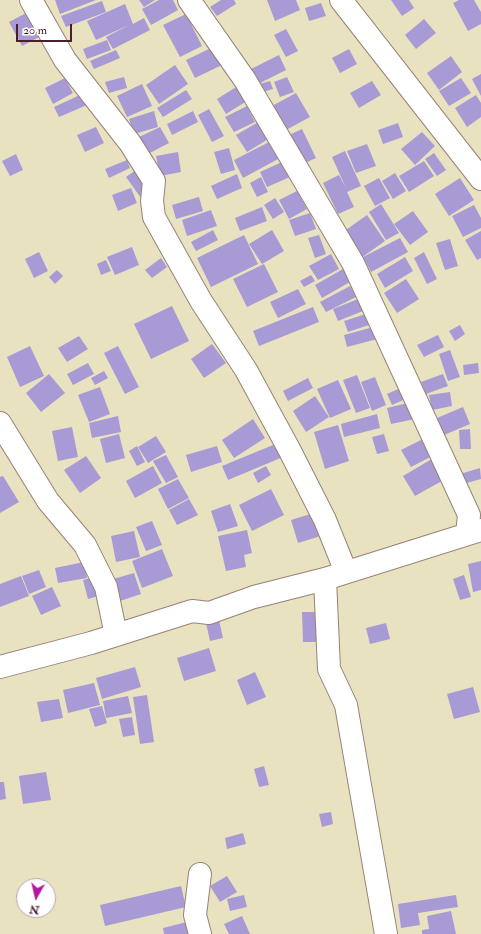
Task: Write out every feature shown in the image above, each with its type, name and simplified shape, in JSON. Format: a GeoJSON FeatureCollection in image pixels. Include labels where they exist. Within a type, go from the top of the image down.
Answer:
{"type":"FeatureCollection","features":[{"type":"Feature","properties":{"kind":"street"},"geometry":{"type":"LineString","coordinates":[[30,0],[65,60],[130,143],[154,181],[152,201],[154,217],[201,301],[246,370],[289,449],[325,520],[346,572]]}},
{"type":"Feature","properties":{"kind":"street"},"geometry":{"type":"LineString","coordinates":[[0,667],[91,643],[192,611],[209,613],[254,597],[325,579],[474,532],[469,515],[353,262],[245,80],[189,0]]}},
{"type":"Feature","properties":{"kind":"street"},"geometry":{"type":"LineString","coordinates":[[341,0],[481,179]]}},
{"type":"Feature","properties":{"kind":"street"},"geometry":{"type":"LineString","coordinates":[[0,423],[48,501],[85,545],[106,587],[116,635]]}},
{"type":"Feature","properties":{"kind":"street"},"geometry":{"type":"LineString","coordinates":[[325,579],[329,669],[346,705],[386,934]]}},
{"type":"Feature","properties":{"kind":"street"},"geometry":{"type":"LineString","coordinates":[[200,874],[195,915],[200,934]]}},
{"type":"Feature","properties":{"kind":"building"},"geometry":{"type":"Polygon","coordinates":[[[55,0],[96,0],[60,14],[55,0]]]}},
{"type":"Feature","properties":{"kind":"building"},"geometry":{"type":"Polygon","coordinates":[[[139,0],[155,0],[144,7],[139,0]]]}},
{"type":"Feature","properties":{"kind":"building"},"geometry":{"type":"Polygon","coordinates":[[[159,0],[173,0],[178,10],[151,25],[142,9],[159,0]]]}},
{"type":"Feature","properties":{"kind":"building"},"geometry":{"type":"Polygon","coordinates":[[[221,0],[234,0],[236,4],[217,16],[210,7],[221,0]]]}},
{"type":"Feature","properties":{"kind":"building"},"geometry":{"type":"Polygon","coordinates":[[[267,0],[296,0],[300,10],[275,21],[267,0]]]}},
{"type":"Feature","properties":{"kind":"building"},"geometry":{"type":"Polygon","coordinates":[[[391,0],[409,0],[414,8],[402,16],[391,0]]]}},
{"type":"Feature","properties":{"kind":"building"},"geometry":{"type":"Polygon","coordinates":[[[459,0],[474,0],[481,12],[481,24],[468,31],[453,3],[459,0]]]}},
{"type":"Feature","properties":{"kind":"building"},"geometry":{"type":"Polygon","coordinates":[[[102,1],[106,12],[66,27],[61,16],[102,1]]]}},
{"type":"Feature","properties":{"kind":"building"},"geometry":{"type":"Polygon","coordinates":[[[321,3],[326,16],[309,21],[305,8],[321,3]]]}},
{"type":"Feature","properties":{"kind":"building"},"geometry":{"type":"Polygon","coordinates":[[[125,4],[133,24],[144,18],[150,30],[113,49],[106,37],[129,25],[96,40],[87,21],[125,4]]]}},
{"type":"Feature","properties":{"kind":"building"},"geometry":{"type":"Polygon","coordinates":[[[28,12],[41,36],[22,46],[9,22],[28,12]]]}},
{"type":"Feature","properties":{"kind":"building"},"geometry":{"type":"Polygon","coordinates":[[[186,14],[202,46],[180,57],[163,25],[186,14]]]}},
{"type":"Feature","properties":{"kind":"building"},"geometry":{"type":"Polygon","coordinates":[[[424,19],[436,33],[416,49],[405,35],[424,19]]]}},
{"type":"Feature","properties":{"kind":"building"},"geometry":{"type":"Polygon","coordinates":[[[286,29],[298,51],[286,57],[274,35],[286,29]]]}},
{"type":"Feature","properties":{"kind":"building"},"geometry":{"type":"Polygon","coordinates":[[[107,40],[111,50],[87,59],[83,49],[107,40]]]}},
{"type":"Feature","properties":{"kind":"building"},"geometry":{"type":"Polygon","coordinates":[[[213,47],[222,65],[195,78],[186,60],[213,47]]]}},
{"type":"Feature","properties":{"kind":"building"},"geometry":{"type":"Polygon","coordinates":[[[349,49],[357,64],[340,73],[332,58],[349,49]]]}},
{"type":"Feature","properties":{"kind":"building"},"geometry":{"type":"Polygon","coordinates":[[[116,50],[120,58],[94,69],[90,61],[116,50]]]}},
{"type":"Feature","properties":{"kind":"building"},"geometry":{"type":"Polygon","coordinates":[[[279,55],[286,70],[258,84],[251,69],[279,55]]]}},
{"type":"Feature","properties":{"kind":"building"},"geometry":{"type":"Polygon","coordinates":[[[451,56],[462,72],[439,90],[427,73],[451,56]]]}},
{"type":"Feature","properties":{"kind":"building"},"geometry":{"type":"Polygon","coordinates":[[[175,65],[188,84],[159,104],[146,85],[175,65]]]}},
{"type":"Feature","properties":{"kind":"building"},"geometry":{"type":"Polygon","coordinates":[[[481,74],[481,96],[472,79],[481,74]]]}},
{"type":"Feature","properties":{"kind":"building"},"geometry":{"type":"Polygon","coordinates":[[[124,77],[127,88],[109,93],[105,82],[124,77]]]}},
{"type":"Feature","properties":{"kind":"building"},"geometry":{"type":"Polygon","coordinates":[[[287,77],[294,92],[280,97],[274,82],[287,77]]]}},
{"type":"Feature","properties":{"kind":"building"},"geometry":{"type":"Polygon","coordinates":[[[65,78],[73,93],[53,104],[45,88],[65,78]]]}},
{"type":"Feature","properties":{"kind":"building"},"geometry":{"type":"Polygon","coordinates":[[[461,78],[471,93],[449,106],[439,91],[461,78]]]}},
{"type":"Feature","properties":{"kind":"building"},"geometry":{"type":"Polygon","coordinates":[[[270,81],[273,89],[259,93],[256,85],[270,81]]]}},
{"type":"Feature","properties":{"kind":"building"},"geometry":{"type":"Polygon","coordinates":[[[372,81],[381,95],[359,108],[350,93],[372,81]]]}},
{"type":"Feature","properties":{"kind":"building"},"geometry":{"type":"Polygon","coordinates":[[[142,84],[152,106],[127,117],[117,96],[142,84]]]}},
{"type":"Feature","properties":{"kind":"building"},"geometry":{"type":"Polygon","coordinates":[[[241,84],[250,99],[226,114],[217,99],[241,84]]]}},
{"type":"Feature","properties":{"kind":"building"},"geometry":{"type":"Polygon","coordinates":[[[186,90],[192,99],[163,117],[157,108],[186,90]]]}},
{"type":"Feature","properties":{"kind":"building"},"geometry":{"type":"Polygon","coordinates":[[[296,93],[310,117],[286,130],[272,106],[296,93]]]}},
{"type":"Feature","properties":{"kind":"building"},"geometry":{"type":"Polygon","coordinates":[[[82,94],[87,105],[59,117],[54,107],[82,94]]]}},
{"type":"Feature","properties":{"kind":"building"},"geometry":{"type":"Polygon","coordinates":[[[476,95],[481,103],[481,117],[467,127],[455,108],[476,95]]]}},
{"type":"Feature","properties":{"kind":"building"},"geometry":{"type":"Polygon","coordinates":[[[247,106],[255,122],[234,132],[225,117],[247,106]]]}},
{"type":"Feature","properties":{"kind":"building"},"geometry":{"type":"Polygon","coordinates":[[[209,109],[224,136],[212,142],[198,115],[209,109]]]}},
{"type":"Feature","properties":{"kind":"building"},"geometry":{"type":"Polygon","coordinates":[[[154,111],[158,127],[134,134],[129,119],[154,111]]]}},
{"type":"Feature","properties":{"kind":"building"},"geometry":{"type":"Polygon","coordinates":[[[193,111],[198,122],[172,135],[167,124],[193,111]]]}},
{"type":"Feature","properties":{"kind":"building"},"geometry":{"type":"Polygon","coordinates":[[[260,121],[270,138],[247,152],[236,135],[260,121]]]}},
{"type":"Feature","properties":{"kind":"building"},"geometry":{"type":"Polygon","coordinates":[[[398,123],[403,137],[383,144],[378,130],[398,123]]]}},
{"type":"Feature","properties":{"kind":"building"},"geometry":{"type":"Polygon","coordinates":[[[96,127],[104,143],[85,152],[77,135],[96,127]]]}},
{"type":"Feature","properties":{"kind":"building"},"geometry":{"type":"Polygon","coordinates":[[[160,127],[169,143],[146,155],[137,138],[160,127]]]}},
{"type":"Feature","properties":{"kind":"building"},"geometry":{"type":"Polygon","coordinates":[[[302,129],[316,158],[303,164],[289,135],[302,129]]]}},
{"type":"Feature","properties":{"kind":"building"},"geometry":{"type":"Polygon","coordinates":[[[422,132],[435,146],[415,165],[401,149],[422,132]]]}},
{"type":"Feature","properties":{"kind":"building"},"geometry":{"type":"Polygon","coordinates":[[[271,141],[280,158],[243,178],[234,160],[271,141]]]}},
{"type":"Feature","properties":{"kind":"building"},"geometry":{"type":"Polygon","coordinates":[[[367,144],[376,166],[356,173],[347,151],[367,144]]]}},
{"type":"Feature","properties":{"kind":"building"},"geometry":{"type":"Polygon","coordinates":[[[229,148],[235,170],[221,174],[214,152],[229,148]]]}},
{"type":"Feature","properties":{"kind":"building"},"geometry":{"type":"Polygon","coordinates":[[[345,151],[361,186],[347,192],[354,207],[338,214],[323,183],[339,175],[346,188],[332,157],[345,151]]]}},
{"type":"Feature","properties":{"kind":"building"},"geometry":{"type":"Polygon","coordinates":[[[178,152],[181,172],[160,176],[156,156],[178,152]]]}},
{"type":"Feature","properties":{"kind":"building"},"geometry":{"type":"Polygon","coordinates":[[[434,153],[446,170],[437,176],[425,159],[434,153]]]}},
{"type":"Feature","properties":{"kind":"building"},"geometry":{"type":"Polygon","coordinates":[[[16,154],[23,170],[10,176],[2,161],[16,154]]]}},
{"type":"Feature","properties":{"kind":"building"},"geometry":{"type":"Polygon","coordinates":[[[127,160],[130,168],[109,178],[105,169],[127,160]]]}},
{"type":"Feature","properties":{"kind":"building"},"geometry":{"type":"Polygon","coordinates":[[[424,161],[434,176],[409,192],[399,176],[424,161]]]}},
{"type":"Feature","properties":{"kind":"building"},"geometry":{"type":"Polygon","coordinates":[[[282,162],[290,177],[267,187],[260,172],[282,162]]]}},
{"type":"Feature","properties":{"kind":"building"},"geometry":{"type":"Polygon","coordinates":[[[136,170],[151,191],[141,198],[126,177],[136,170]]]}},
{"type":"Feature","properties":{"kind":"building"},"geometry":{"type":"Polygon","coordinates":[[[395,173],[406,191],[393,199],[382,181],[395,173]]]}},
{"type":"Feature","properties":{"kind":"building"},"geometry":{"type":"Polygon","coordinates":[[[237,174],[242,188],[217,199],[211,186],[237,174]]]}},
{"type":"Feature","properties":{"kind":"building"},"geometry":{"type":"Polygon","coordinates":[[[261,177],[268,192],[257,197],[250,183],[261,177]]]}},
{"type":"Feature","properties":{"kind":"building"},"geometry":{"type":"Polygon","coordinates":[[[379,178],[390,198],[375,206],[364,186],[379,178]]]}},
{"type":"Feature","properties":{"kind":"building"},"geometry":{"type":"Polygon","coordinates":[[[460,178],[474,200],[449,216],[435,194],[460,178]]]}},
{"type":"Feature","properties":{"kind":"building"},"geometry":{"type":"Polygon","coordinates":[[[131,188],[137,203],[118,211],[112,195],[131,188]]]}},
{"type":"Feature","properties":{"kind":"building"},"geometry":{"type":"Polygon","coordinates":[[[297,191],[307,209],[289,219],[279,200],[297,191]]]}},
{"type":"Feature","properties":{"kind":"building"},"geometry":{"type":"Polygon","coordinates":[[[199,197],[203,211],[176,219],[172,205],[199,197]]]}},
{"type":"Feature","properties":{"kind":"building"},"geometry":{"type":"Polygon","coordinates":[[[275,198],[284,212],[273,219],[264,205],[275,198]]]}},
{"type":"Feature","properties":{"kind":"building"},"geometry":{"type":"Polygon","coordinates":[[[381,204],[399,233],[386,240],[369,212],[381,204]]]}},
{"type":"Feature","properties":{"kind":"building"},"geometry":{"type":"Polygon","coordinates":[[[474,205],[481,218],[481,228],[463,237],[452,216],[474,205]]]}},
{"type":"Feature","properties":{"kind":"building"},"geometry":{"type":"Polygon","coordinates":[[[262,207],[267,221],[240,231],[235,218],[262,207]]]}},
{"type":"Feature","properties":{"kind":"building"},"geometry":{"type":"Polygon","coordinates":[[[211,210],[217,226],[187,236],[182,220],[211,210]]]}},
{"type":"Feature","properties":{"kind":"building"},"geometry":{"type":"Polygon","coordinates":[[[413,211],[428,232],[410,245],[394,224],[413,211]]]}},
{"type":"Feature","properties":{"kind":"building"},"geometry":{"type":"Polygon","coordinates":[[[310,213],[316,229],[295,236],[289,220],[310,213]]]}},
{"type":"Feature","properties":{"kind":"building"},"geometry":{"type":"Polygon","coordinates":[[[367,215],[385,241],[361,258],[343,232],[367,215]]]}},
{"type":"Feature","properties":{"kind":"building"},"geometry":{"type":"Polygon","coordinates":[[[213,230],[218,240],[196,251],[191,242],[213,230]]]}},
{"type":"Feature","properties":{"kind":"building"},"geometry":{"type":"Polygon","coordinates":[[[272,230],[284,251],[262,264],[249,244],[272,230]]]}},
{"type":"Feature","properties":{"kind":"building"},"geometry":{"type":"Polygon","coordinates":[[[481,231],[481,258],[477,260],[465,240],[481,231]]]}},
{"type":"Feature","properties":{"kind":"building"},"geometry":{"type":"Polygon","coordinates":[[[244,235],[258,264],[211,287],[197,258],[244,235]]]}},
{"type":"Feature","properties":{"kind":"building"},"geometry":{"type":"Polygon","coordinates":[[[319,235],[326,254],[315,258],[308,238],[319,235]]]}},
{"type":"Feature","properties":{"kind":"building"},"geometry":{"type":"Polygon","coordinates":[[[400,238],[408,252],[371,272],[363,257],[400,238]]]}},
{"type":"Feature","properties":{"kind":"building"},"geometry":{"type":"Polygon","coordinates":[[[450,239],[458,266],[445,270],[436,243],[450,239]]]}},
{"type":"Feature","properties":{"kind":"building"},"geometry":{"type":"Polygon","coordinates":[[[132,247],[139,265],[115,275],[107,257],[132,247]]]}},
{"type":"Feature","properties":{"kind":"building"},"geometry":{"type":"Polygon","coordinates":[[[39,252],[48,271],[34,278],[25,259],[39,252]]]}},
{"type":"Feature","properties":{"kind":"building"},"geometry":{"type":"Polygon","coordinates":[[[424,252],[437,279],[427,284],[414,258],[424,252]]]}},
{"type":"Feature","properties":{"kind":"building"},"geometry":{"type":"Polygon","coordinates":[[[331,254],[339,269],[318,280],[309,266],[331,254]]]}},
{"type":"Feature","properties":{"kind":"building"},"geometry":{"type":"Polygon","coordinates":[[[405,257],[413,271],[385,288],[377,274],[405,257]]]}},
{"type":"Feature","properties":{"kind":"building"},"geometry":{"type":"Polygon","coordinates":[[[161,258],[167,267],[152,278],[145,270],[161,258]]]}},
{"type":"Feature","properties":{"kind":"building"},"geometry":{"type":"Polygon","coordinates":[[[106,260],[111,271],[101,275],[97,264],[106,260]]]}},
{"type":"Feature","properties":{"kind":"building"},"geometry":{"type":"Polygon","coordinates":[[[264,264],[278,292],[247,307],[233,279],[264,264]]]}},
{"type":"Feature","properties":{"kind":"building"},"geometry":{"type":"Polygon","coordinates":[[[343,269],[350,282],[322,298],[315,285],[343,269]]]}},
{"type":"Feature","properties":{"kind":"building"},"geometry":{"type":"Polygon","coordinates":[[[57,270],[63,276],[55,284],[49,277],[57,270]]]}},
{"type":"Feature","properties":{"kind":"building"},"geometry":{"type":"Polygon","coordinates":[[[311,275],[315,281],[304,287],[300,281],[311,275]]]}},
{"type":"Feature","properties":{"kind":"building"},"geometry":{"type":"Polygon","coordinates":[[[406,279],[419,299],[397,313],[384,293],[406,279]]]}},
{"type":"Feature","properties":{"kind":"building"},"geometry":{"type":"Polygon","coordinates":[[[350,286],[356,297],[326,312],[320,302],[350,286]]]}},
{"type":"Feature","properties":{"kind":"building"},"geometry":{"type":"Polygon","coordinates":[[[298,289],[306,304],[278,318],[270,302],[298,289]]]}},
{"type":"Feature","properties":{"kind":"building"},"geometry":{"type":"Polygon","coordinates":[[[358,299],[363,311],[338,321],[333,309],[358,299]]]}},
{"type":"Feature","properties":{"kind":"building"},"geometry":{"type":"Polygon","coordinates":[[[172,306],[189,341],[151,359],[134,324],[172,306]]]}},
{"type":"Feature","properties":{"kind":"building"},"geometry":{"type":"Polygon","coordinates":[[[313,307],[319,322],[259,346],[253,331],[313,307]]]}},
{"type":"Feature","properties":{"kind":"building"},"geometry":{"type":"Polygon","coordinates":[[[372,312],[375,323],[348,332],[344,321],[372,312]]]}},
{"type":"Feature","properties":{"kind":"building"},"geometry":{"type":"Polygon","coordinates":[[[460,325],[465,334],[455,341],[449,331],[460,325]]]}},
{"type":"Feature","properties":{"kind":"building"},"geometry":{"type":"Polygon","coordinates":[[[377,326],[381,338],[347,347],[344,335],[377,326]]]}},
{"type":"Feature","properties":{"kind":"building"},"geometry":{"type":"Polygon","coordinates":[[[438,335],[444,347],[424,357],[417,345],[438,335]]]}},
{"type":"Feature","properties":{"kind":"building"},"geometry":{"type":"Polygon","coordinates":[[[79,336],[88,349],[67,362],[58,348],[79,336]]]}},
{"type":"Feature","properties":{"kind":"building"},"geometry":{"type":"Polygon","coordinates":[[[212,344],[226,363],[204,378],[191,359],[212,344]]]}},
{"type":"Feature","properties":{"kind":"building"},"geometry":{"type":"Polygon","coordinates":[[[30,346],[44,376],[20,387],[7,357],[30,346]]]}},
{"type":"Feature","properties":{"kind":"building"},"geometry":{"type":"Polygon","coordinates":[[[118,346],[139,387],[125,394],[104,353],[118,346]]]}},
{"type":"Feature","properties":{"kind":"building"},"geometry":{"type":"Polygon","coordinates":[[[450,350],[460,377],[448,381],[439,354],[450,350]]]}},
{"type":"Feature","properties":{"kind":"building"},"geometry":{"type":"Polygon","coordinates":[[[88,363],[94,374],[73,385],[67,374],[88,363]]]}},
{"type":"Feature","properties":{"kind":"building"},"geometry":{"type":"Polygon","coordinates":[[[478,363],[479,373],[464,375],[463,365],[478,363]]]}},
{"type":"Feature","properties":{"kind":"building"},"geometry":{"type":"Polygon","coordinates":[[[104,371],[108,378],[95,385],[91,378],[104,371]]]}},
{"type":"Feature","properties":{"kind":"building"},"geometry":{"type":"Polygon","coordinates":[[[49,374],[65,393],[41,412],[26,393],[49,374]]]}},
{"type":"Feature","properties":{"kind":"building"},"geometry":{"type":"Polygon","coordinates":[[[443,374],[448,386],[426,394],[421,382],[443,374]]]}},
{"type":"Feature","properties":{"kind":"building"},"geometry":{"type":"Polygon","coordinates":[[[357,375],[370,408],[356,413],[343,380],[357,375]]]}},
{"type":"Feature","properties":{"kind":"building"},"geometry":{"type":"Polygon","coordinates":[[[375,377],[386,405],[372,411],[361,382],[375,377]]]}},
{"type":"Feature","properties":{"kind":"building"},"geometry":{"type":"Polygon","coordinates":[[[308,378],[313,388],[288,401],[283,391],[308,378]]]}},
{"type":"Feature","properties":{"kind":"building"},"geometry":{"type":"Polygon","coordinates":[[[338,380],[351,409],[330,418],[317,389],[338,380]]]}},
{"type":"Feature","properties":{"kind":"building"},"geometry":{"type":"Polygon","coordinates":[[[405,386],[410,397],[392,405],[387,394],[405,386]]]}},
{"type":"Feature","properties":{"kind":"building"},"geometry":{"type":"Polygon","coordinates":[[[100,387],[110,414],[89,422],[78,395],[100,387]]]}},
{"type":"Feature","properties":{"kind":"building"},"geometry":{"type":"Polygon","coordinates":[[[450,392],[452,406],[432,410],[429,395],[450,392]]]}},
{"type":"Feature","properties":{"kind":"building"},"geometry":{"type":"Polygon","coordinates":[[[315,396],[329,417],[306,432],[293,411],[315,396]]]}},
{"type":"Feature","properties":{"kind":"building"},"geometry":{"type":"Polygon","coordinates":[[[412,402],[415,419],[391,424],[387,408],[412,402]]]}},
{"type":"Feature","properties":{"kind":"building"},"geometry":{"type":"Polygon","coordinates":[[[463,407],[470,424],[444,435],[437,418],[463,407]]]}},
{"type":"Feature","properties":{"kind":"building"},"geometry":{"type":"Polygon","coordinates":[[[377,414],[380,428],[344,437],[341,424],[377,414]]]}},
{"type":"Feature","properties":{"kind":"building"},"geometry":{"type":"Polygon","coordinates":[[[118,416],[121,432],[92,438],[89,423],[118,416]]]}},
{"type":"Feature","properties":{"kind":"building"},"geometry":{"type":"Polygon","coordinates":[[[253,419],[265,438],[234,458],[222,440],[253,419]]]}},
{"type":"Feature","properties":{"kind":"building"},"geometry":{"type":"Polygon","coordinates":[[[338,425],[349,461],[325,469],[314,432],[338,425]]]}},
{"type":"Feature","properties":{"kind":"building"},"geometry":{"type":"Polygon","coordinates":[[[72,427],[78,457],[58,461],[52,431],[72,427]]]}},
{"type":"Feature","properties":{"kind":"building"},"geometry":{"type":"Polygon","coordinates":[[[470,429],[471,449],[460,449],[459,430],[470,429]]]}},
{"type":"Feature","properties":{"kind":"building"},"geometry":{"type":"Polygon","coordinates":[[[119,434],[125,458],[106,463],[100,439],[119,434]]]}},
{"type":"Feature","properties":{"kind":"building"},"geometry":{"type":"Polygon","coordinates":[[[384,434],[389,451],[377,454],[372,437],[384,434]]]}},
{"type":"Feature","properties":{"kind":"building"},"geometry":{"type":"Polygon","coordinates":[[[156,436],[166,452],[148,463],[138,447],[156,436]]]}},
{"type":"Feature","properties":{"kind":"building"},"geometry":{"type":"Polygon","coordinates":[[[429,436],[438,453],[411,467],[401,450],[429,436]]]}},
{"type":"Feature","properties":{"kind":"building"},"geometry":{"type":"Polygon","coordinates":[[[278,443],[283,457],[228,480],[222,466],[278,443]]]}},
{"type":"Feature","properties":{"kind":"building"},"geometry":{"type":"Polygon","coordinates":[[[137,446],[145,462],[137,466],[129,451],[137,446]]]}},
{"type":"Feature","properties":{"kind":"building"},"geometry":{"type":"Polygon","coordinates":[[[217,446],[222,462],[191,472],[186,455],[217,446]]]}},
{"type":"Feature","properties":{"kind":"building"},"geometry":{"type":"Polygon","coordinates":[[[166,455],[178,477],[166,483],[153,461],[166,455]]]}},
{"type":"Feature","properties":{"kind":"building"},"geometry":{"type":"Polygon","coordinates":[[[86,456],[101,478],[80,493],[64,470],[86,456]]]}},
{"type":"Feature","properties":{"kind":"building"},"geometry":{"type":"Polygon","coordinates":[[[437,456],[449,477],[415,496],[403,476],[437,456]]]}},
{"type":"Feature","properties":{"kind":"building"},"geometry":{"type":"Polygon","coordinates":[[[153,466],[162,483],[135,498],[126,481],[153,466]]]}},
{"type":"Feature","properties":{"kind":"building"},"geometry":{"type":"Polygon","coordinates":[[[266,466],[271,475],[258,483],[253,473],[266,466]]]}},
{"type":"Feature","properties":{"kind":"building"},"geometry":{"type":"Polygon","coordinates":[[[480,468],[481,479],[463,484],[460,474],[480,468]]]}},
{"type":"Feature","properties":{"kind":"building"},"geometry":{"type":"Polygon","coordinates":[[[3,476],[19,502],[0,513],[0,477],[3,476]]]}},
{"type":"Feature","properties":{"kind":"building"},"geometry":{"type":"Polygon","coordinates":[[[178,479],[189,498],[168,509],[158,489],[178,479]]]}},
{"type":"Feature","properties":{"kind":"building"},"geometry":{"type":"Polygon","coordinates":[[[271,489],[284,515],[252,531],[239,505],[271,489]]]}},
{"type":"Feature","properties":{"kind":"building"},"geometry":{"type":"Polygon","coordinates":[[[189,499],[198,515],[177,525],[169,510],[189,499]]]}},
{"type":"Feature","properties":{"kind":"building"},"geometry":{"type":"Polygon","coordinates":[[[230,504],[238,526],[218,532],[211,511],[230,504]]]}},
{"type":"Feature","properties":{"kind":"building"},"geometry":{"type":"Polygon","coordinates":[[[317,512],[324,535],[298,543],[291,520],[317,512]]]}},
{"type":"Feature","properties":{"kind":"building"},"geometry":{"type":"Polygon","coordinates":[[[152,521],[162,545],[146,551],[136,527],[152,521]]]}},
{"type":"Feature","properties":{"kind":"building"},"geometry":{"type":"Polygon","coordinates":[[[247,530],[252,553],[244,555],[246,567],[226,571],[218,536],[247,530]]]}},
{"type":"Feature","properties":{"kind":"building"},"geometry":{"type":"Polygon","coordinates":[[[134,531],[140,557],[116,562],[111,536],[134,531]]]}},
{"type":"Feature","properties":{"kind":"building"},"geometry":{"type":"Polygon","coordinates":[[[162,549],[173,576],[142,588],[132,561],[162,549]]]}},
{"type":"Feature","properties":{"kind":"building"},"geometry":{"type":"Polygon","coordinates":[[[481,561],[481,590],[473,592],[468,564],[481,561]]]}},
{"type":"Feature","properties":{"kind":"building"},"geometry":{"type":"Polygon","coordinates":[[[84,562],[87,578],[58,583],[55,568],[84,562]]]}},
{"type":"Feature","properties":{"kind":"building"},"geometry":{"type":"Polygon","coordinates":[[[39,570],[46,587],[29,594],[22,576],[39,570]]]}},
{"type":"Feature","properties":{"kind":"building"},"geometry":{"type":"Polygon","coordinates":[[[134,573],[141,594],[117,602],[110,580],[134,573]]]}},
{"type":"Feature","properties":{"kind":"building"},"geometry":{"type":"Polygon","coordinates":[[[464,575],[471,597],[460,600],[453,579],[464,575]]]}},
{"type":"Feature","properties":{"kind":"building"},"geometry":{"type":"Polygon","coordinates":[[[21,576],[29,596],[0,607],[0,584],[21,576]]]}},
{"type":"Feature","properties":{"kind":"building"},"geometry":{"type":"Polygon","coordinates":[[[97,576],[102,595],[88,599],[83,580],[97,576]]]}},
{"type":"Feature","properties":{"kind":"building"},"geometry":{"type":"Polygon","coordinates":[[[52,587],[61,606],[41,615],[32,596],[52,587]]]}},
{"type":"Feature","properties":{"kind":"building"},"geometry":{"type":"Polygon","coordinates":[[[302,612],[320,612],[320,642],[303,642],[302,612]]]}},
{"type":"Feature","properties":{"kind":"building"},"geometry":{"type":"Polygon","coordinates":[[[219,620],[223,638],[210,641],[206,623],[219,620]]]}},
{"type":"Feature","properties":{"kind":"building"},"geometry":{"type":"Polygon","coordinates":[[[386,623],[390,639],[370,644],[366,628],[386,623]]]}},
{"type":"Feature","properties":{"kind":"building"},"geometry":{"type":"Polygon","coordinates":[[[209,648],[216,671],[184,681],[177,658],[209,648]]]}},
{"type":"Feature","properties":{"kind":"building"},"geometry":{"type":"Polygon","coordinates":[[[135,667],[141,687],[102,699],[96,678],[135,667]]]}},
{"type":"Feature","properties":{"kind":"building"},"geometry":{"type":"Polygon","coordinates":[[[255,672],[266,697],[247,705],[237,680],[255,672]]]}},
{"type":"Feature","properties":{"kind":"building"},"geometry":{"type":"Polygon","coordinates":[[[94,683],[100,705],[68,713],[63,690],[94,683]]]}},
{"type":"Feature","properties":{"kind":"building"},"geometry":{"type":"Polygon","coordinates":[[[473,687],[480,712],[454,719],[447,694],[473,687]]]}},
{"type":"Feature","properties":{"kind":"building"},"geometry":{"type":"Polygon","coordinates":[[[147,695],[154,742],[140,744],[133,697],[147,695]]]}},
{"type":"Feature","properties":{"kind":"building"},"geometry":{"type":"Polygon","coordinates":[[[128,696],[132,713],[106,718],[103,701],[128,696]]]}},
{"type":"Feature","properties":{"kind":"building"},"geometry":{"type":"Polygon","coordinates":[[[59,699],[63,718],[41,722],[37,702],[59,699]]]}},
{"type":"Feature","properties":{"kind":"building"},"geometry":{"type":"Polygon","coordinates":[[[102,706],[107,723],[95,727],[89,709],[102,706]]]}},
{"type":"Feature","properties":{"kind":"building"},"geometry":{"type":"Polygon","coordinates":[[[132,717],[135,735],[123,737],[119,719],[132,717]]]}},
{"type":"Feature","properties":{"kind":"building"},"geometry":{"type":"Polygon","coordinates":[[[264,766],[269,785],[259,787],[254,769],[264,766]]]}},
{"type":"Feature","properties":{"kind":"building"},"geometry":{"type":"Polygon","coordinates":[[[46,772],[51,800],[23,804],[19,776],[46,772]]]}},
{"type":"Feature","properties":{"kind":"building"},"geometry":{"type":"Polygon","coordinates":[[[0,782],[4,782],[6,799],[0,800],[0,782]]]}},
{"type":"Feature","properties":{"kind":"building"},"geometry":{"type":"Polygon","coordinates":[[[331,812],[333,824],[322,827],[319,814],[331,812]]]}},
{"type":"Feature","properties":{"kind":"building"},"geometry":{"type":"Polygon","coordinates":[[[243,833],[246,844],[227,849],[225,838],[243,833]]]}},
{"type":"Feature","properties":{"kind":"building"},"geometry":{"type":"Polygon","coordinates":[[[227,876],[237,892],[220,902],[210,886],[227,876]]]}},
{"type":"Feature","properties":{"kind":"building"},"geometry":{"type":"Polygon","coordinates":[[[181,886],[186,907],[105,926],[100,905],[181,886]]]}},
{"type":"Feature","properties":{"kind":"building"},"geometry":{"type":"Polygon","coordinates":[[[244,895],[247,907],[230,911],[227,899],[244,895]]]}},
{"type":"Feature","properties":{"kind":"building"},"geometry":{"type":"Polygon","coordinates":[[[456,895],[458,907],[418,913],[420,925],[401,928],[398,904],[456,895]]]}},
{"type":"Feature","properties":{"kind":"building"},"geometry":{"type":"Polygon","coordinates":[[[451,911],[456,934],[422,934],[422,930],[429,929],[427,916],[451,911]]]}},
{"type":"Feature","properties":{"kind":"building"},"geometry":{"type":"Polygon","coordinates":[[[242,916],[250,934],[229,934],[224,924],[242,916]]]}},
{"type":"Feature","properties":{"kind":"building"},"geometry":{"type":"Polygon","coordinates":[[[191,921],[194,934],[164,934],[163,928],[191,921]]]}}]}
